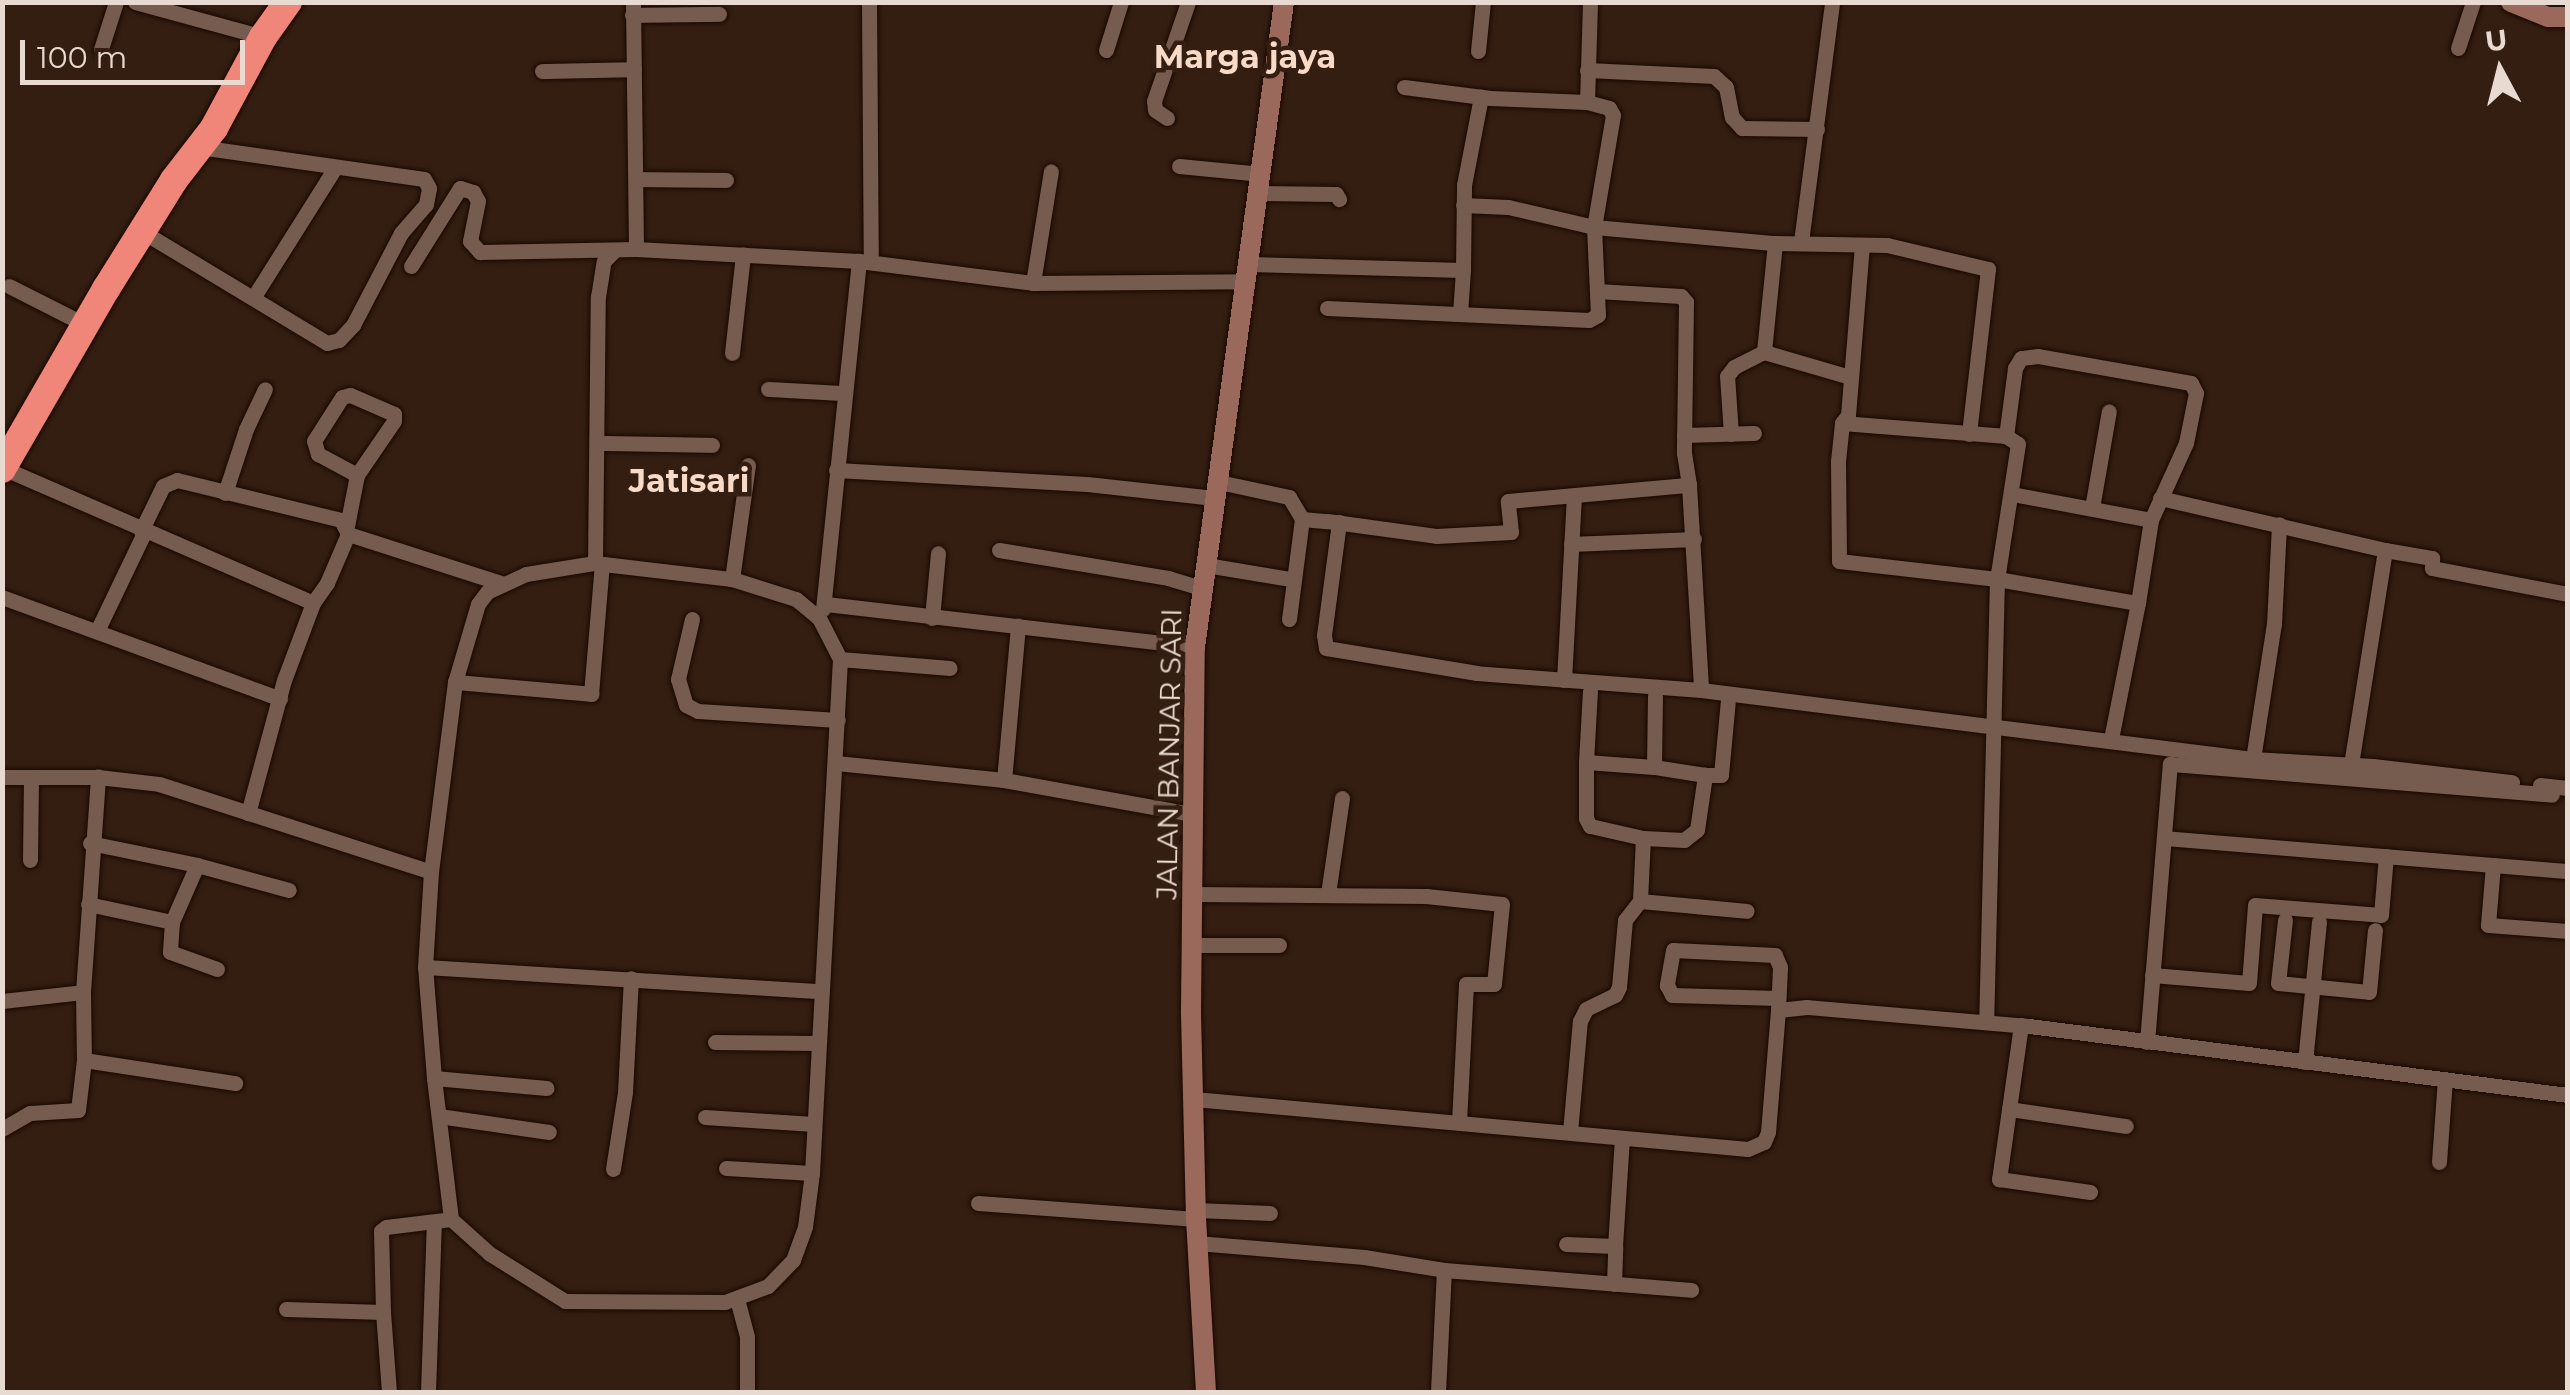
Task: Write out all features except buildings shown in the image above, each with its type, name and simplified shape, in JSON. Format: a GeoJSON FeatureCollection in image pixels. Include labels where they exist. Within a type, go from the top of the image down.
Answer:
{"type":"FeatureCollection","features":[{"type":"Feature","properties":{"kind":"highway"},"geometry":{"type":"LineString","coordinates":[[3,468],[86,325],[288,2]]}},
{"type":"Feature","properties":{"kind":"street"},"geometry":{"type":"LineString","coordinates":[[101,49],[116,2]]}},
{"type":"Feature","properties":{"kind":"street"},"geometry":{"type":"LineString","coordinates":[[135,2],[263,37]]}},
{"type":"Feature","properties":{"kind":"street"},"geometry":{"type":"LineString","coordinates":[[501,583],[478,604],[455,682],[431,872],[426,968],[451,1218],[490,1254],[565,1302],[623,1305],[737,1299],[768,1286],[793,1260],[805,1227],[812,1174],[840,659],[822,611],[844,425],[843,393],[865,261],[869,2]]}},
{"type":"Feature","properties":{"kind":"street"},"geometry":{"type":"LineString","coordinates":[[1106,50],[1121,2]]}},
{"type":"Feature","properties":{"kind":"street"},"geometry":{"type":"LineString","coordinates":[[1167,118],[1155,110],[1154,102],[1188,2]]}},
{"type":"Feature","properties":{"kind":"street","name":"JALAN BANJAR SARI"},"geometry":{"type":"LineString","coordinates":[[1206,1392],[1196,1215],[1191,945],[1196,648],[1201,588],[1284,2]]}},
{"type":"Feature","properties":{"kind":"street"},"geometry":{"type":"LineString","coordinates":[[1478,51],[1483,2]]}},
{"type":"Feature","properties":{"kind":"street"},"geometry":{"type":"LineString","coordinates":[[1587,102],[1590,2]]}},
{"type":"Feature","properties":{"kind":"street"},"geometry":{"type":"LineString","coordinates":[[1801,242],[1832,2]]}},
{"type":"Feature","properties":{"kind":"street"},"geometry":{"type":"LineString","coordinates":[[2458,48],[2473,2]]}},
{"type":"Feature","properties":{"kind":"street"},"geometry":{"type":"LineString","coordinates":[[2511,2],[2548,17],[2568,17]]}},
{"type":"Feature","properties":{"kind":"street"},"geometry":{"type":"LineString","coordinates":[[636,249],[633,9],[719,14]]}},
{"type":"Feature","properties":{"kind":"street"},"geometry":{"type":"LineString","coordinates":[[542,71],[634,69]]}},
{"type":"Feature","properties":{"kind":"street"},"geometry":{"type":"LineString","coordinates":[[1587,70],[1714,76],[1726,87],[1732,117],[1742,128],[1817,130]]}},
{"type":"Feature","properties":{"kind":"street"},"geometry":{"type":"LineString","coordinates":[[1327,308],[1589,320],[1598,315],[1594,227],[1613,115],[1608,108],[1587,102],[1480,97],[1404,87]]}},
{"type":"Feature","properties":{"kind":"street"},"geometry":{"type":"LineString","coordinates":[[1460,314],[1463,204],[1480,97]]}},
{"type":"Feature","properties":{"kind":"street"},"geometry":{"type":"LineString","coordinates":[[143,232],[327,343],[340,340],[353,326],[402,234],[426,204],[429,188],[424,179],[199,147]]}},
{"type":"Feature","properties":{"kind":"street"},"geometry":{"type":"LineString","coordinates":[[1179,166],[1336,194],[1339,200]]}},
{"type":"Feature","properties":{"kind":"street"},"geometry":{"type":"LineString","coordinates":[[253,298],[334,168]]}},
{"type":"Feature","properties":{"kind":"street"},"geometry":{"type":"LineString","coordinates":[[1033,282],[1051,171]]}},
{"type":"Feature","properties":{"kind":"street"},"geometry":{"type":"LineString","coordinates":[[636,179],[726,180]]}},
{"type":"Feature","properties":{"kind":"street"},"geometry":{"type":"LineString","coordinates":[[411,266],[460,188],[474,192],[478,201],[470,241],[480,252],[636,249],[865,261],[1033,282],[1463,270]]}},
{"type":"Feature","properties":{"kind":"street"},"geometry":{"type":"LineString","coordinates":[[1463,204],[1508,207],[1594,227],[1775,244],[1862,245],[1932,254],[1988,269],[1968,434]]}},
{"type":"Feature","properties":{"kind":"street"},"geometry":{"type":"LineString","coordinates":[[1764,352],[1775,244]]}},
{"type":"Feature","properties":{"kind":"street"},"geometry":{"type":"LineString","coordinates":[[1862,245],[1848,415],[1842,423],[1839,561],[1996,578],[2138,603]]}},
{"type":"Feature","properties":{"kind":"street"},"geometry":{"type":"LineString","coordinates":[[455,682],[591,694],[598,564],[598,297],[604,261],[614,252]]}},
{"type":"Feature","properties":{"kind":"street"},"geometry":{"type":"LineString","coordinates":[[732,353],[744,255]]}},
{"type":"Feature","properties":{"kind":"street"},"geometry":{"type":"LineString","coordinates":[[9,286],[86,325]]}},
{"type":"Feature","properties":{"kind":"street"},"geometry":{"type":"LineString","coordinates":[[1597,291],[1681,296],[1686,302],[1684,435],[1694,539],[1701,690]]}},
{"type":"Feature","properties":{"kind":"street"},"geometry":{"type":"LineString","coordinates":[[1730,434],[1727,376],[1734,367],[1764,352],[1850,377]]}},
{"type":"Feature","properties":{"kind":"street"},"geometry":{"type":"LineString","coordinates":[[2006,436],[2015,368],[2021,358],[2038,356],[2190,383],[2196,393],[2186,443],[2151,520],[2111,739]]}},
{"type":"Feature","properties":{"kind":"street"},"geometry":{"type":"LineString","coordinates":[[225,493],[246,430],[265,389]]}},
{"type":"Feature","properties":{"kind":"street"},"geometry":{"type":"LineString","coordinates":[[768,389],[843,393]]}},
{"type":"Feature","properties":{"kind":"street"},"geometry":{"type":"LineString","coordinates":[[248,813],[312,603],[327,584],[347,530],[357,476],[392,427],[394,414],[350,395],[342,396],[314,441],[318,454],[357,476]]}},
{"type":"Feature","properties":{"kind":"street"},"geometry":{"type":"LineString","coordinates":[[2092,508],[2108,410]]}},
{"type":"Feature","properties":{"kind":"street"},"geometry":{"type":"LineString","coordinates":[[1842,423],[2006,436],[2018,444],[1996,578],[1986,1021]]}},
{"type":"Feature","properties":{"kind":"street"},"geometry":{"type":"LineString","coordinates":[[1684,435],[1754,433]]}},
{"type":"Feature","properties":{"kind":"street"},"geometry":{"type":"LineString","coordinates":[[600,443],[712,444]]}},
{"type":"Feature","properties":{"kind":"street"},"geometry":{"type":"LineString","coordinates":[[732,578],[748,466]]}},
{"type":"Feature","properties":{"kind":"street"},"geometry":{"type":"LineString","coordinates":[[3,468],[312,603]]}},
{"type":"Feature","properties":{"kind":"street"},"geometry":{"type":"LineString","coordinates":[[836,470],[1216,490],[1289,498],[1302,518],[1291,579],[1289,619]]}},
{"type":"Feature","properties":{"kind":"street"},"geometry":{"type":"LineString","coordinates":[[96,631],[163,486],[177,480],[334,517],[347,530],[501,583],[598,564],[732,578],[796,598],[822,611],[1018,626],[1196,648]]}},
{"type":"Feature","properties":{"kind":"street"},"geometry":{"type":"LineString","coordinates":[[1302,518],[1436,536],[1511,532],[1508,501],[1690,484]]}},
{"type":"Feature","properties":{"kind":"street"},"geometry":{"type":"LineString","coordinates":[[2012,494],[2151,520]]}},
{"type":"Feature","properties":{"kind":"street"},"geometry":{"type":"LineString","coordinates":[[1564,680],[1574,496]]}},
{"type":"Feature","properties":{"kind":"street"},"geometry":{"type":"LineString","coordinates":[[2160,498],[2432,558],[2432,568],[2568,594]]}},
{"type":"Feature","properties":{"kind":"street"},"geometry":{"type":"LineString","coordinates":[[1340,522],[1324,635],[1326,648],[1477,673],[1701,690],[2253,759],[2351,765],[2560,792]]}},
{"type":"Feature","properties":{"kind":"street"},"geometry":{"type":"LineString","coordinates":[[2253,759],[2274,624],[2279,524]]}},
{"type":"Feature","properties":{"kind":"street"},"geometry":{"type":"LineString","coordinates":[[1571,544],[1694,539]]}},
{"type":"Feature","properties":{"kind":"street"},"geometry":{"type":"LineString","coordinates":[[999,550],[1168,578],[1201,588]]}},
{"type":"Feature","properties":{"kind":"street"},"geometry":{"type":"LineString","coordinates":[[2351,765],[2384,550]]}},
{"type":"Feature","properties":{"kind":"street"},"geometry":{"type":"LineString","coordinates":[[932,618],[938,553]]}},
{"type":"Feature","properties":{"kind":"street"},"geometry":{"type":"LineString","coordinates":[[1206,564],[1291,579]]}},
{"type":"Feature","properties":{"kind":"street"},"geometry":{"type":"LineString","coordinates":[[2,597],[280,698]]}},
{"type":"Feature","properties":{"kind":"street"},"geometry":{"type":"LineString","coordinates":[[692,619],[678,679],[686,705],[698,711],[838,720]]}},
{"type":"Feature","properties":{"kind":"street"},"geometry":{"type":"LineString","coordinates":[[1004,780],[1018,626]]}},
{"type":"Feature","properties":{"kind":"street"},"geometry":{"type":"LineString","coordinates":[[840,659],[950,668]]}},
{"type":"Feature","properties":{"kind":"street"},"geometry":{"type":"LineString","coordinates":[[1590,691],[1586,762],[1586,818],[1590,826],[1643,838],[1680,840],[1694,835],[1706,775]]}},
{"type":"Feature","properties":{"kind":"street"},"geometry":{"type":"LineString","coordinates":[[1654,696],[1654,767]]}},
{"type":"Feature","properties":{"kind":"street"},"geometry":{"type":"LineString","coordinates":[[1586,762],[1722,775],[1728,699]]}},
{"type":"Feature","properties":{"kind":"street"},"geometry":{"type":"LineString","coordinates":[[836,763],[1004,780],[1191,814]]}},
{"type":"Feature","properties":{"kind":"street"},"geometry":{"type":"LineString","coordinates":[[2147,1042],[2170,764],[2560,792]]}},
{"type":"Feature","properties":{"kind":"street"},"geometry":{"type":"LineString","coordinates":[[2,777],[98,777],[159,784],[431,872]]}},
{"type":"Feature","properties":{"kind":"street"},"geometry":{"type":"LineString","coordinates":[[2,1129],[30,1113],[78,1110],[84,1060],[81,1036],[87,1008],[83,992],[90,843],[98,777]]}},
{"type":"Feature","properties":{"kind":"street"},"geometry":{"type":"LineString","coordinates":[[30,860],[31,778]]}},
{"type":"Feature","properties":{"kind":"street"},"geometry":{"type":"LineString","coordinates":[[1328,894],[1342,798]]}},
{"type":"Feature","properties":{"kind":"street"},"geometry":{"type":"LineString","coordinates":[[1570,1132],[1580,1021],[1586,1009],[1615,995],[1619,987],[1626,920],[1640,901],[1643,838]]}},
{"type":"Feature","properties":{"kind":"street"},"geometry":{"type":"LineString","coordinates":[[2164,838],[2568,871]]}},
{"type":"Feature","properties":{"kind":"street"},"geometry":{"type":"LineString","coordinates":[[90,843],[289,890]]}},
{"type":"Feature","properties":{"kind":"street"},"geometry":{"type":"LineString","coordinates":[[2152,975],[2249,983],[2255,905],[2381,916],[2386,856]]}},
{"type":"Feature","properties":{"kind":"street"},"geometry":{"type":"LineString","coordinates":[[2493,865],[2488,925],[2568,931]]}},
{"type":"Feature","properties":{"kind":"street"},"geometry":{"type":"LineString","coordinates":[[197,866],[172,922],[170,952],[217,969]]}},
{"type":"Feature","properties":{"kind":"street"},"geometry":{"type":"LineString","coordinates":[[1194,894],[1426,896],[1502,904],[1494,984],[1466,984],[1459,1123]]}},
{"type":"Feature","properties":{"kind":"street"},"geometry":{"type":"LineString","coordinates":[[1640,901],[1746,912]]}},
{"type":"Feature","properties":{"kind":"street"},"geometry":{"type":"LineString","coordinates":[[88,904],[172,922]]}},
{"type":"Feature","properties":{"kind":"street"},"geometry":{"type":"LineString","coordinates":[[2285,920],[2278,983],[2368,992],[2375,930]]}},
{"type":"Feature","properties":{"kind":"street"},"geometry":{"type":"LineString","coordinates":[[2305,1062],[2320,922]]}},
{"type":"Feature","properties":{"kind":"street"},"geometry":{"type":"LineString","coordinates":[[1191,945],[1278,945]]}},
{"type":"Feature","properties":{"kind":"street"},"geometry":{"type":"LineString","coordinates":[[1194,1099],[1733,1150],[1764,1142],[1778,1004],[1780,967],[1775,955],[1673,950],[1666,985],[1672,995],[1778,1004],[1807,1008],[2022,1025],[2568,1095]]}},
{"type":"Feature","properties":{"kind":"street"},"geometry":{"type":"LineString","coordinates":[[426,968],[820,990]]}},
{"type":"Feature","properties":{"kind":"street"},"geometry":{"type":"LineString","coordinates":[[614,1169],[624,1092],[630,978]]}},
{"type":"Feature","properties":{"kind":"street"},"geometry":{"type":"LineString","coordinates":[[2,1001],[83,992]]}},
{"type":"Feature","properties":{"kind":"street"},"geometry":{"type":"LineString","coordinates":[[2022,1025],[1999,1179],[2090,1192]]}},
{"type":"Feature","properties":{"kind":"street"},"geometry":{"type":"LineString","coordinates":[[715,1042],[817,1043]]}},
{"type":"Feature","properties":{"kind":"street"},"geometry":{"type":"LineString","coordinates":[[84,1060],[235,1083]]}},
{"type":"Feature","properties":{"kind":"street"},"geometry":{"type":"LineString","coordinates":[[434,1078],[547,1088]]}},
{"type":"Feature","properties":{"kind":"street"},"geometry":{"type":"LineString","coordinates":[[2438,1162],[2445,1079]]}},
{"type":"Feature","properties":{"kind":"street"},"geometry":{"type":"LineString","coordinates":[[2009,1109],[2126,1126]]}},
{"type":"Feature","properties":{"kind":"street"},"geometry":{"type":"LineString","coordinates":[[439,1116],[550,1132]]}},
{"type":"Feature","properties":{"kind":"street"},"geometry":{"type":"LineString","coordinates":[[705,1117],[814,1124]]}},
{"type":"Feature","properties":{"kind":"street"},"geometry":{"type":"LineString","coordinates":[[1614,1284],[1622,1138]]}},
{"type":"Feature","properties":{"kind":"street"},"geometry":{"type":"LineString","coordinates":[[726,1168],[812,1174]]}},
{"type":"Feature","properties":{"kind":"street"},"geometry":{"type":"LineString","coordinates":[[978,1202],[1196,1215],[1270,1213]]}},
{"type":"Feature","properties":{"kind":"street"},"geometry":{"type":"LineString","coordinates":[[389,1392],[381,1231],[386,1227],[451,1218]]}},
{"type":"Feature","properties":{"kind":"street"},"geometry":{"type":"LineString","coordinates":[[428,1392],[434,1222]]}},
{"type":"Feature","properties":{"kind":"street"},"geometry":{"type":"LineString","coordinates":[[1197,1243],[1364,1256],[1444,1270],[1691,1290]]}},
{"type":"Feature","properties":{"kind":"street"},"geometry":{"type":"LineString","coordinates":[[1566,1244],[1614,1246]]}},
{"type":"Feature","properties":{"kind":"street"},"geometry":{"type":"LineString","coordinates":[[1438,1392],[1444,1270]]}},
{"type":"Feature","properties":{"kind":"street"},"geometry":{"type":"LineString","coordinates":[[737,1299],[747,1337],[747,1392]]}},
{"type":"Feature","properties":{"kind":"street"},"geometry":{"type":"LineString","coordinates":[[286,1309],[383,1312]]}},
{"type":"Feature","properties":{"kind":"district","name":"Marga jaya"},"geometry":{"type":"Point","coordinates":[1245,57]}},
{"type":"Feature","properties":{"kind":"district","name":"Jatisari"},"geometry":{"type":"Point","coordinates":[689,481]}}]}
